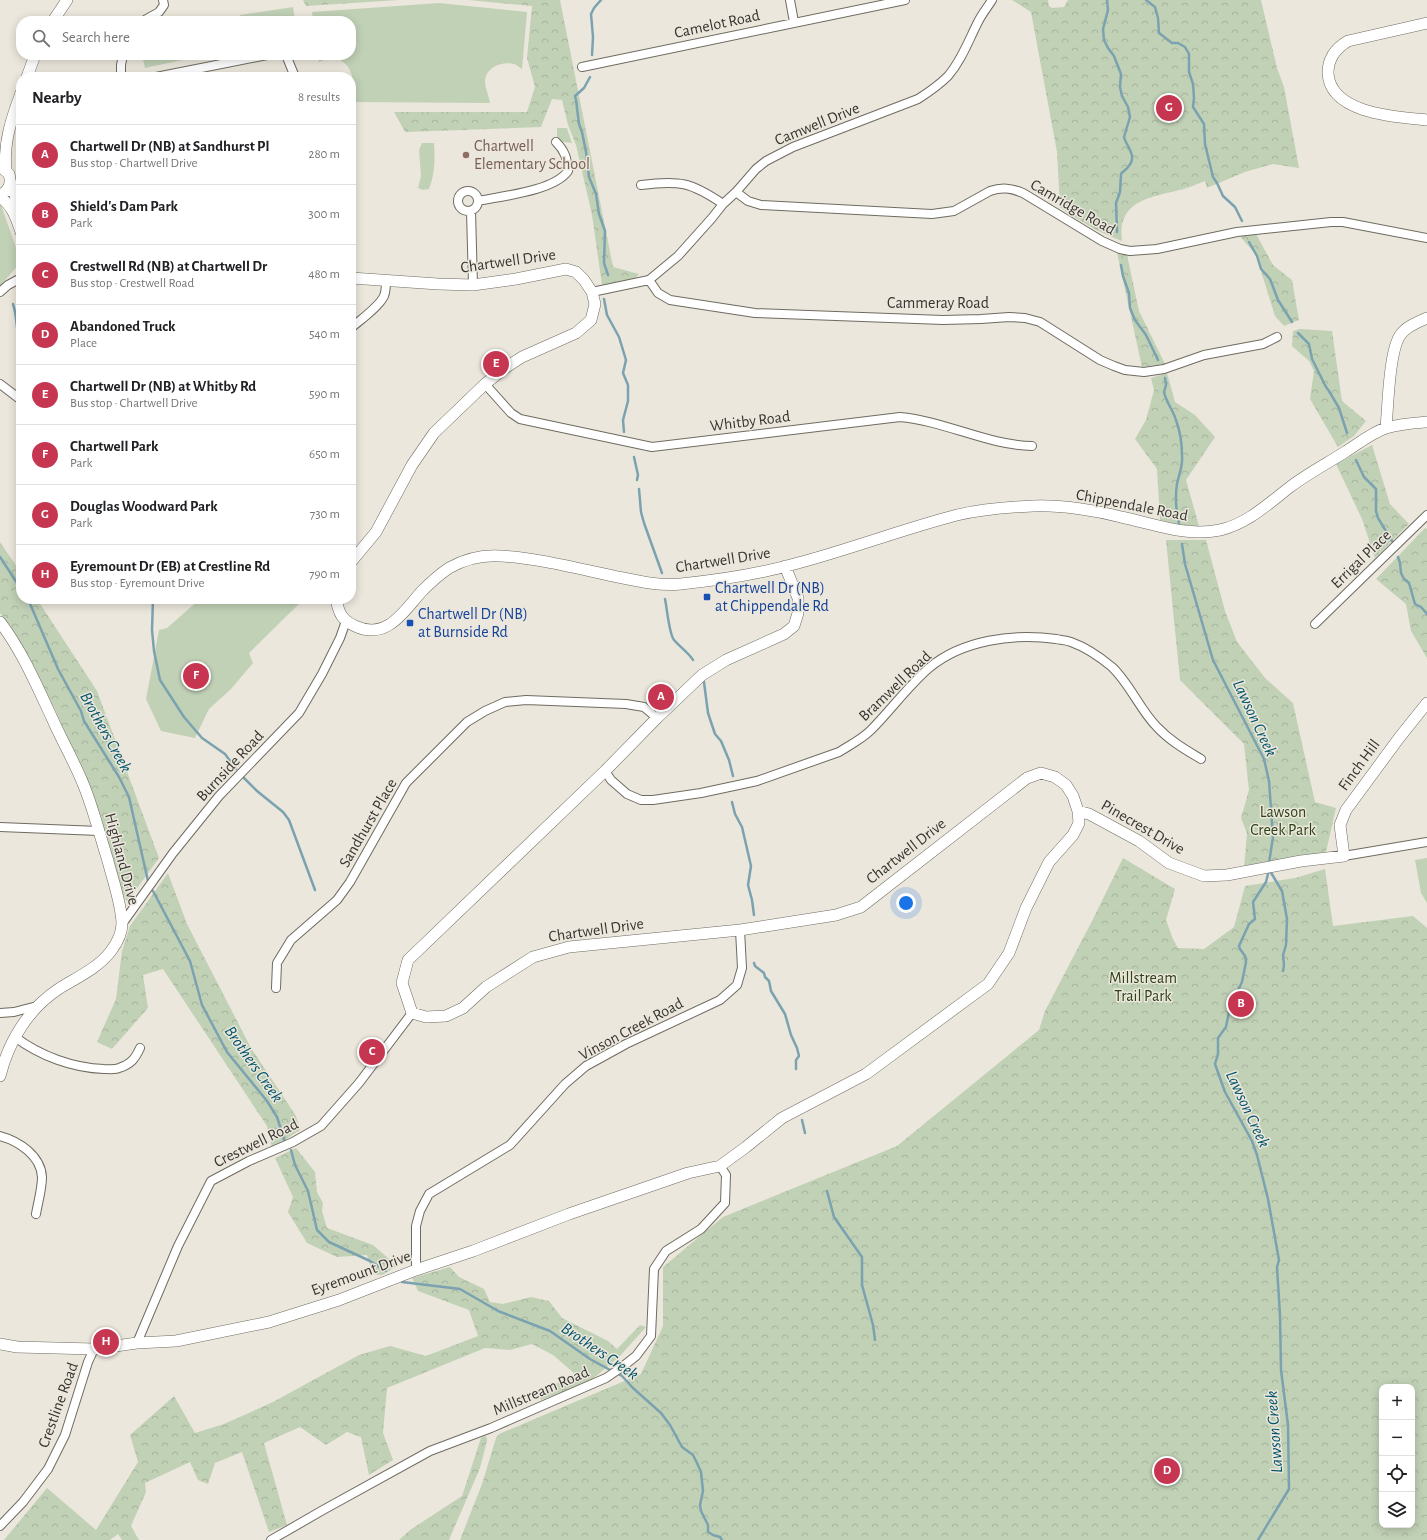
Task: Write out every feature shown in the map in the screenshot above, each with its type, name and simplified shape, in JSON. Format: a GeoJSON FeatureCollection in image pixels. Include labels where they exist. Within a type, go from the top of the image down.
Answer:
{"type":"FeatureCollection","features":[{"type":"Feature","properties":{"kind":"street"},"geometry":{"type":"LineString","coordinates":[[56,16],[67,0]]}},
{"type":"Feature","properties":{"kind":"street"},"geometry":{"type":"LineString","coordinates":[[152,16],[159,12],[164,5],[163,0]]}},
{"type":"Feature","properties":{"kind":"street"},"geometry":{"type":"LineString","coordinates":[[790,0],[794,22]]}},
{"type":"Feature","properties":{"kind":"street","name":"Camelot Road"},"geometry":{"type":"LineString","coordinates":[[582,67],[905,0]]}},
{"type":"Feature","properties":{"kind":"street","name":"Camwell Drive"},"geometry":{"type":"LineString","coordinates":[[650,280],[687,247],[723,204],[736,192],[756,169],[779,153],[918,99],[933,89],[948,76],[954,68],[978,22],[992,0]]}},
{"type":"Feature","properties":{"kind":"street"},"geometry":{"type":"LineString","coordinates":[[1427,23],[1348,41],[1341,44],[1333,54],[1328,71],[1329,81],[1334,92],[1348,104],[1364,110],[1391,116],[1427,120]]}},
{"type":"Feature","properties":{"kind":"street"},"geometry":{"type":"LineString","coordinates":[[29,72],[32,60]]}},
{"type":"Feature","properties":{"kind":"street"},"geometry":{"type":"LineString","coordinates":[[121,72],[122,60]]}},
{"type":"Feature","properties":{"kind":"street"},"geometry":{"type":"LineString","coordinates":[[181,72],[242,60]]}},
{"type":"Feature","properties":{"kind":"street"},"geometry":{"type":"LineString","coordinates":[[288,60],[293,72]]}},
{"type":"Feature","properties":{"kind":"street"},"geometry":{"type":"LineString","coordinates":[[0,139],[11,120],[16,106]]}},
{"type":"Feature","properties":{"kind":"street"},"geometry":{"type":"LineString","coordinates":[[11,120],[3,169],[9,174],[16,198]]}},
{"type":"Feature","properties":{"kind":"street"},"geometry":{"type":"LineString","coordinates":[[478,202],[535,189],[556,182],[565,176],[568,171],[567,161],[563,149],[556,142]]}},
{"type":"Feature","properties":{"kind":"street"},"geometry":{"type":"LineString","coordinates":[[641,185],[669,182],[686,184],[702,191],[723,204]]}},
{"type":"Feature","properties":{"kind":"street"},"geometry":{"type":"LineString","coordinates":[[11,183],[6,191],[0,196],[8,203],[16,218]]}},
{"type":"Feature","properties":{"kind":"street","name":"Camridge Road"},"geometry":{"type":"LineString","coordinates":[[736,192],[748,201],[761,205],[936,214],[954,211],[990,191],[1009,188],[1023,193],[1102,241],[1120,249],[1130,251],[1157,249],[1238,232],[1331,222],[1357,225],[1427,238]]}},
{"type":"Feature","properties":{"kind":"street"},"geometry":{"type":"LineString","coordinates":[[471,192],[476,196],[478,202],[476,207],[471,211],[464,210],[460,206],[460,197],[465,193],[471,192]]}},
{"type":"Feature","properties":{"kind":"street"},"geometry":{"type":"LineString","coordinates":[[471,211],[473,284]]}},
{"type":"Feature","properties":{"kind":"street","name":"Chartwell Drive"},"geometry":{"type":"LineString","coordinates":[[356,278],[438,284],[473,284],[516,279],[566,269],[576,272],[584,280],[592,292]]}},
{"type":"Feature","properties":{"kind":"street"},"geometry":{"type":"LineString","coordinates":[[356,324],[384,297],[386,291],[386,280]]}},
{"type":"Feature","properties":{"kind":"street"},"geometry":{"type":"LineString","coordinates":[[356,556],[376,532],[412,465],[434,433],[484,384],[522,357],[576,333],[591,320],[595,304],[592,292],[650,280]]}},
{"type":"Feature","properties":{"kind":"street","name":"Cammeray Road"},"geometry":{"type":"LineString","coordinates":[[650,280],[658,293],[670,300],[755,314],[943,320],[1008,317],[1025,318],[1040,322],[1049,327],[1100,360],[1114,366],[1135,371],[1151,372],[1164,369],[1204,355],[1263,344],[1277,337]]}},
{"type":"Feature","properties":{"kind":"street"},"geometry":{"type":"LineString","coordinates":[[0,292],[16,281]]}},
{"type":"Feature","properties":{"kind":"street"},"geometry":{"type":"LineString","coordinates":[[1386,428],[1392,358],[1396,344],[1400,335],[1408,328],[1427,318]]}},
{"type":"Feature","properties":{"kind":"street"},"geometry":{"type":"LineString","coordinates":[[0,384],[16,396]]}},
{"type":"Feature","properties":{"kind":"street","name":"Whitby Road"},"geometry":{"type":"LineString","coordinates":[[484,384],[511,413],[520,418],[652,446],[900,417],[920,419],[1014,446],[1032,446]]}},
{"type":"Feature","properties":{"kind":"street","name":"Chippendale Road"},"geometry":{"type":"LineString","coordinates":[[785,566],[959,515],[999,508],[1037,506],[1073,509],[1118,516],[1174,531],[1196,533],[1236,526],[1303,478],[1373,434],[1386,428],[1427,422]]}},
{"type":"Feature","properties":{"kind":"street","name":"Errigal Place"},"geometry":{"type":"LineString","coordinates":[[1315,624],[1427,515]]}},
{"type":"Feature","properties":{"kind":"street","name":"Chartwell Drive"},"geometry":{"type":"LineString","coordinates":[[346,621],[365,630],[376,630],[388,626],[396,620],[425,588],[448,569],[467,560],[481,556],[499,555],[651,583],[676,584],[717,580],[785,566],[798,598],[798,613],[794,626],[784,634],[726,660],[702,675],[408,960],[402,983],[412,1014],[426,1017],[446,1016],[463,1008],[486,987],[533,957],[569,947],[740,930],[836,914],[861,907],[1027,778],[1041,772],[1055,777],[1066,785],[1073,796],[1078,811]]}},
{"type":"Feature","properties":{"kind":"street"},"geometry":{"type":"LineString","coordinates":[[337,604],[339,611],[346,621]]}},
{"type":"Feature","properties":{"kind":"street","name":"Burnside Road"},"geometry":{"type":"LineString","coordinates":[[122,924],[173,853],[219,796],[299,713],[322,674],[340,638],[346,621]]}},
{"type":"Feature","properties":{"kind":"street","name":"Highland Drive"},"geometry":{"type":"LineString","coordinates":[[0,622],[13,639],[34,678],[83,785],[99,831],[118,896],[122,924],[120,938],[101,962],[59,989],[37,1006],[24,1022],[2,1055],[0,1076]]}},
{"type":"Feature","properties":{"kind":"street","name":"Bramwell Road"},"geometry":{"type":"LineString","coordinates":[[604,771],[611,780],[627,794],[641,800],[667,798],[757,781],[839,752],[850,746],[870,731],[929,668],[945,657],[964,648],[989,641],[1042,637],[1070,642],[1096,654],[1113,668],[1156,727],[1174,742],[1201,760]]}},
{"type":"Feature","properties":{"kind":"street","name":"Sandhurst Place"},"geometry":{"type":"LineString","coordinates":[[276,988],[277,963],[292,940],[337,900],[350,882],[406,783],[468,722],[485,710],[505,702],[526,700],[626,704],[644,707],[657,718]]}},
{"type":"Feature","properties":{"kind":"street","name":"Finch Hill"},"geometry":{"type":"LineString","coordinates":[[1344,856],[1340,825],[1346,810],[1394,744],[1427,703]]}},
{"type":"Feature","properties":{"kind":"street"},"geometry":{"type":"LineString","coordinates":[[720,1166],[782,1118],[866,1074],[988,984],[1009,953],[1026,908],[1049,862],[1072,835],[1079,822],[1078,811]]}},
{"type":"Feature","properties":{"kind":"street","name":"Pinecrest Drive"},"geometry":{"type":"LineString","coordinates":[[1078,811],[1089,814],[1139,842],[1169,863],[1204,876],[1249,872],[1301,861],[1344,856],[1427,842]]}},
{"type":"Feature","properties":{"kind":"street"},"geometry":{"type":"LineString","coordinates":[[0,827],[99,831]]}},
{"type":"Feature","properties":{"kind":"street","name":"Vinson Creek Road"},"geometry":{"type":"LineString","coordinates":[[416,1270],[416,1226],[420,1211],[429,1194],[510,1145],[565,1084],[586,1066],[626,1044],[720,1000],[737,985],[742,968],[740,930]]}},
{"type":"Feature","properties":{"kind":"street"},"geometry":{"type":"LineString","coordinates":[[0,1013],[14,1012],[37,1006]]}},
{"type":"Feature","properties":{"kind":"street","name":"Crestwell Road"},"geometry":{"type":"LineString","coordinates":[[137,1343],[178,1246],[211,1181],[249,1161],[293,1142],[321,1126],[359,1083],[412,1014]]}},
{"type":"Feature","properties":{"kind":"street"},"geometry":{"type":"LineString","coordinates":[[15,1037],[30,1047],[58,1060],[92,1068],[118,1069],[134,1060],[140,1048]]}},
{"type":"Feature","properties":{"kind":"street"},"geometry":{"type":"LineString","coordinates":[[0,1136],[25,1148],[38,1162],[42,1177],[36,1214]]}},
{"type":"Feature","properties":{"kind":"street","name":"Eyremount Drive"},"geometry":{"type":"LineString","coordinates":[[0,1344],[18,1347],[94,1349],[137,1343],[176,1341],[270,1322],[339,1300],[569,1214],[688,1173],[720,1166]]}},
{"type":"Feature","properties":{"kind":"street","name":"Millstream Road"},"geometry":{"type":"LineString","coordinates":[[271,1540],[336,1502],[430,1451],[491,1428],[606,1378],[636,1356],[651,1336],[654,1269],[666,1251],[701,1229],[725,1203],[726,1175],[720,1166]]}},
{"type":"Feature","properties":{"kind":"street","name":"Crestline Road"},"geometry":{"type":"LineString","coordinates":[[0,1526],[23,1502],[48,1469],[65,1436],[88,1362],[94,1349]]}},
{"type":"Feature","properties":{"kind":"green space"},"geometry":{"type":"Polygon","coordinates":[[[303,0],[399,0],[306,6],[303,0]]]}},
{"type":"Feature","properties":{"kind":"green space"},"geometry":{"type":"Polygon","coordinates":[[[468,0],[560,0],[613,267],[639,274],[635,279],[602,285],[592,215],[576,145],[568,125],[562,100],[552,99],[541,127],[405,132],[394,112],[527,112],[535,87],[527,58],[532,6],[468,0]]]}},
{"type":"Feature","properties":{"kind":"green space"},"geometry":{"type":"Polygon","coordinates":[[[1012,0],[1048,0],[1049,6],[1052,8],[1064,7],[1068,0],[1261,0],[1277,68],[1284,87],[1299,168],[1273,164],[1245,172],[1207,188],[1205,181],[1190,187],[1143,200],[1133,206],[1126,215],[1122,226],[1122,241],[1082,222],[1060,207],[1057,152],[1031,12],[1012,0]]]}},
{"type":"Feature","properties":{"kind":"green space"},"geometry":{"type":"Polygon","coordinates":[[[439,3],[527,12],[522,69],[514,64],[505,63],[495,66],[488,72],[485,81],[490,103],[356,102],[356,72],[351,72],[340,60],[356,60],[356,16],[312,16],[312,12],[439,3]]]}},
{"type":"Feature","properties":{"kind":"green space"},"geometry":{"type":"Polygon","coordinates":[[[293,7],[294,16],[240,16],[293,7]]]}},
{"type":"Feature","properties":{"kind":"green space"},"geometry":{"type":"Polygon","coordinates":[[[143,60],[183,60],[145,68],[143,60]]]}},
{"type":"Feature","properties":{"kind":"green space"},"geometry":{"type":"Polygon","coordinates":[[[557,128],[567,128],[572,143],[557,141],[557,128]]]}},
{"type":"Feature","properties":{"kind":"green space"},"geometry":{"type":"Polygon","coordinates":[[[422,143],[434,143],[434,166],[431,183],[429,189],[423,190],[418,188],[421,176],[419,150],[422,143]]]}},
{"type":"Feature","properties":{"kind":"green space"},"geometry":{"type":"Polygon","coordinates":[[[0,202],[16,248],[16,268],[0,286],[0,202]]]}},
{"type":"Feature","properties":{"kind":"green space"},"geometry":{"type":"Polygon","coordinates":[[[1256,234],[1273,265],[1292,280],[1299,320],[1284,326],[1275,316],[1256,255],[1240,236],[1256,234]]]}},
{"type":"Feature","properties":{"kind":"green space"},"geometry":{"type":"Polygon","coordinates":[[[1117,253],[1127,255],[1139,311],[1165,364],[1142,367],[1117,253]]]}},
{"type":"Feature","properties":{"kind":"green space"},"geometry":{"type":"Polygon","coordinates":[[[1300,329],[1332,331],[1342,401],[1366,421],[1354,436],[1338,447],[1310,399],[1314,371],[1309,361],[1292,346],[1293,331],[1300,329]]]}},
{"type":"Feature","properties":{"kind":"green space"},"geometry":{"type":"Polygon","coordinates":[[[1167,373],[1175,402],[1195,415],[1215,437],[1186,480],[1199,526],[1182,525],[1160,520],[1157,469],[1135,439],[1146,420],[1154,390],[1151,378],[1167,373]]]}},
{"type":"Feature","properties":{"kind":"green space"},"geometry":{"type":"Polygon","coordinates":[[[1372,445],[1390,504],[1409,524],[1375,558],[1362,519],[1336,464],[1372,445]]]}},
{"type":"Feature","properties":{"kind":"green space"},"geometry":{"type":"Polygon","coordinates":[[[1425,528],[1427,529],[1427,658],[1411,631],[1406,604],[1376,579],[1425,528]]]}},
{"type":"Feature","properties":{"kind":"green space","name":"Lawson Creek Park"},"geometry":{"type":"Polygon","coordinates":[[[1166,540],[1206,540],[1225,611],[1237,642],[1266,679],[1293,703],[1315,802],[1336,808],[1326,852],[1244,868],[1247,833],[1241,818],[1249,790],[1244,744],[1180,680],[1166,540]]]}},
{"type":"Feature","properties":{"kind":"green space"},"geometry":{"type":"Polygon","coordinates":[[[0,542],[16,566],[16,604],[40,604],[97,691],[159,858],[127,902],[118,885],[92,793],[55,709],[10,625],[0,613],[0,542]]]}},
{"type":"Feature","properties":{"kind":"green space"},"geometry":{"type":"Polygon","coordinates":[[[194,604],[299,604],[249,653],[253,663],[231,689],[209,709],[195,738],[161,731],[146,699],[159,630],[167,628],[194,604]]]}},
{"type":"Feature","properties":{"kind":"green space","name":"Millstream Trail Park"},"geometry":{"type":"Polygon","coordinates":[[[1123,858],[1175,889],[1166,920],[1178,948],[1204,949],[1234,927],[1245,886],[1295,878],[1325,869],[1333,926],[1413,916],[1427,928],[1427,1540],[460,1540],[482,1484],[496,1438],[499,1434],[641,1374],[663,1326],[663,1267],[723,1217],[897,1146],[1039,1030],[1045,1011],[1123,858]]]}},
{"type":"Feature","properties":{"kind":"green space"},"geometry":{"type":"Polygon","coordinates":[[[1427,858],[1427,903],[1421,893],[1415,860],[1427,858]]]}},
{"type":"Feature","properties":{"kind":"green space"},"geometry":{"type":"Polygon","coordinates":[[[168,873],[187,924],[251,1048],[296,1116],[300,1130],[272,1148],[267,1126],[163,969],[143,975],[148,1008],[112,1049],[97,1042],[116,999],[122,951],[130,926],[168,873]]]}},
{"type":"Feature","properties":{"kind":"green space"},"geometry":{"type":"Polygon","coordinates":[[[296,1148],[315,1172],[317,1192],[323,1203],[322,1211],[327,1228],[373,1245],[397,1266],[382,1275],[373,1274],[367,1255],[337,1257],[307,1243],[288,1212],[293,1197],[275,1158],[296,1148]]]}},
{"type":"Feature","properties":{"kind":"green space"},"geometry":{"type":"Polygon","coordinates":[[[450,1267],[459,1277],[484,1289],[490,1302],[503,1304],[531,1297],[549,1301],[562,1318],[608,1341],[617,1349],[640,1325],[646,1327],[620,1356],[589,1382],[541,1400],[538,1393],[575,1374],[553,1355],[532,1344],[510,1350],[485,1348],[387,1388],[383,1433],[393,1460],[369,1475],[361,1437],[347,1432],[326,1445],[300,1427],[264,1443],[287,1525],[269,1532],[242,1452],[215,1463],[208,1484],[198,1480],[190,1462],[145,1483],[146,1492],[131,1526],[139,1540],[122,1540],[118,1534],[110,1540],[4,1540],[47,1488],[96,1530],[138,1462],[130,1435],[174,1396],[195,1433],[224,1424],[273,1402],[359,1355],[390,1346],[426,1356],[478,1336],[469,1310],[418,1291],[412,1278],[450,1267]]]}},
{"type":"Feature","properties":{"kind":"green space"},"geometry":{"type":"Polygon","coordinates":[[[485,1436],[487,1441],[480,1468],[449,1540],[399,1540],[410,1530],[462,1496],[481,1438],[485,1436]]]}},
{"type":"Feature","properties":{"kind":"waterway"},"geometry":{"type":"LineString","coordinates":[[592,55],[593,37],[591,14],[601,0]]}},
{"type":"Feature","properties":{"kind":"waterway","name":"Lawson Creek"},"geometry":{"type":"LineString","coordinates":[[1107,0],[1108,10],[1103,29],[1104,40],[1114,56],[1121,74],[1120,87],[1122,96],[1128,107],[1130,117],[1124,137],[1132,156],[1131,163],[1121,174],[1120,192],[1116,203],[1117,232]]}},
{"type":"Feature","properties":{"kind":"waterway"},"geometry":{"type":"LineString","coordinates":[[1146,0],[1155,7],[1158,18],[1159,33],[1172,43],[1178,43],[1185,47],[1189,54],[1189,72],[1193,84],[1193,107],[1204,124],[1205,144],[1213,177],[1223,196],[1235,207],[1242,221]]}},
{"type":"Feature","properties":{"kind":"waterway"},"geometry":{"type":"LineString","coordinates":[[590,77],[584,88],[575,96],[579,124],[586,152],[589,177],[596,194],[599,214],[605,231],[604,263],[608,275]]}},
{"type":"Feature","properties":{"kind":"waterway"},"geometry":{"type":"LineString","coordinates":[[1249,242],[1257,256],[1261,269],[1270,279],[1278,300],[1292,322]]}},
{"type":"Feature","properties":{"kind":"waterway","name":"Lawson Creek"},"geometry":{"type":"LineString","coordinates":[[1121,265],[1129,293],[1130,308],[1135,320],[1146,335],[1158,360]]}},
{"type":"Feature","properties":{"kind":"waterway"},"geometry":{"type":"LineString","coordinates":[[604,299],[607,315],[619,337],[626,360],[623,373],[628,385],[628,401],[623,420],[624,432]]}},
{"type":"Feature","properties":{"kind":"waterway"},"geometry":{"type":"LineString","coordinates":[[13,304],[16,315]]}},
{"type":"Feature","properties":{"kind":"waterway"},"geometry":{"type":"LineString","coordinates":[[1298,333],[1309,344],[1312,359],[1326,387],[1339,408],[1347,433]]}},
{"type":"Feature","properties":{"kind":"waterway","name":"Lawson Creek"},"geometry":{"type":"LineString","coordinates":[[1165,378],[1166,385],[1164,392],[1175,416],[1182,447],[1182,463],[1176,494],[1179,524]]}},
{"type":"Feature","properties":{"kind":"waterway"},"geometry":{"type":"LineString","coordinates":[[634,457],[638,475],[637,480]]}},
{"type":"Feature","properties":{"kind":"waterway"},"geometry":{"type":"LineString","coordinates":[[1356,460],[1364,477],[1376,489],[1376,511],[1378,518],[1392,541]]}},
{"type":"Feature","properties":{"kind":"waterway"},"geometry":{"type":"LineString","coordinates":[[639,489],[641,512],[644,523],[662,573]]}},
{"type":"Feature","properties":{"kind":"waterway","name":"Lawson Creek"},"geometry":{"type":"LineString","coordinates":[[1182,544],[1185,564],[1213,660],[1264,759],[1269,781],[1273,837],[1269,863]]}},
{"type":"Feature","properties":{"kind":"waterway","name":"Brothers Creek"},"geometry":{"type":"LineString","coordinates":[[0,557],[16,581]]}},
{"type":"Feature","properties":{"kind":"waterway"},"geometry":{"type":"LineString","coordinates":[[1398,557],[1401,573],[1404,579],[1409,583],[1415,604],[1421,607],[1427,614]]}},
{"type":"Feature","properties":{"kind":"waterway"},"geometry":{"type":"LineString","coordinates":[[665,599],[672,637],[693,660]]}},
{"type":"Feature","properties":{"kind":"waterway","name":"Brothers Creek"},"geometry":{"type":"LineString","coordinates":[[30,604],[58,669],[81,711],[84,721],[119,777],[129,797],[148,881]]}},
{"type":"Feature","properties":{"kind":"waterway"},"geometry":{"type":"LineString","coordinates":[[153,604],[152,630],[154,651],[160,680],[184,717],[202,738],[225,754],[236,769]]}},
{"type":"Feature","properties":{"kind":"waterway"},"geometry":{"type":"LineString","coordinates":[[704,682],[708,713],[715,734],[721,741],[729,760],[733,776]]}},
{"type":"Feature","properties":{"kind":"waterway"},"geometry":{"type":"LineString","coordinates":[[241,775],[257,791],[283,812],[289,820],[315,890]]}},
{"type":"Feature","properties":{"kind":"waterway"},"geometry":{"type":"LineString","coordinates":[[732,802],[735,814],[742,827],[751,866],[748,885],[754,915]]}},
{"type":"Feature","properties":{"kind":"waterway","name":"Lawson Creek"},"geometry":{"type":"LineString","coordinates":[[1258,1540],[1289,1489],[1288,1425],[1281,1370],[1277,1267],[1279,1260],[1268,1199],[1257,1155],[1252,1141],[1225,1092],[1215,1064],[1218,1054],[1218,1038],[1226,1027],[1230,1007],[1242,982],[1246,962],[1245,956],[1239,946],[1249,924],[1255,919],[1253,902],[1266,882],[1269,870]]}},
{"type":"Feature","properties":{"kind":"waterway"},"geometry":{"type":"LineString","coordinates":[[1270,871],[1282,891],[1287,919],[1286,945],[1283,955],[1283,971]]}},
{"type":"Feature","properties":{"kind":"waterway","name":"Brothers Creek"},"geometry":{"type":"LineString","coordinates":[[153,891],[190,961],[202,1005],[227,1052],[267,1101],[277,1117],[285,1142]]}},
{"type":"Feature","properties":{"kind":"waterway"},"geometry":{"type":"LineString","coordinates":[[754,963],[755,966],[764,973],[765,977],[769,981],[771,991],[785,1014],[799,1056],[796,1060],[796,1069]]}},
{"type":"Feature","properties":{"kind":"waterway"},"geometry":{"type":"LineString","coordinates":[[802,1120],[805,1133]]}},
{"type":"Feature","properties":{"kind":"waterway","name":"Brothers Creek"},"geometry":{"type":"LineString","coordinates":[[291,1150],[295,1165],[308,1191],[317,1230],[329,1242],[370,1261],[386,1271]]}},
{"type":"Feature","properties":{"kind":"waterway"},"geometry":{"type":"LineString","coordinates":[[827,1191],[834,1217],[862,1257],[862,1285],[873,1325],[875,1340]]}},
{"type":"Feature","properties":{"kind":"waterway","name":"Brothers Creek"},"geometry":{"type":"LineString","coordinates":[[402,1282],[460,1289],[498,1311],[550,1331],[590,1359],[612,1371]]}},
{"type":"Feature","properties":{"kind":"waterway","name":"Brothers Creek"},"geometry":{"type":"LineString","coordinates":[[617,1373],[661,1413],[670,1425],[682,1447],[693,1455],[701,1472],[703,1491],[700,1505],[701,1511],[708,1525],[708,1532],[720,1537],[722,1540]]}},
{"type":"Feature","properties":{"kind":"place","name":"Douglas Woodward Park"},"geometry":{"type":"Point","coordinates":[1169,108]}},
{"type":"Feature","properties":{"kind":"place","name":"Chartwell Elementary School"},"geometry":{"type":"Point","coordinates":[466,155]}},
{"type":"Feature","properties":{"kind":"place","name":"Chartwell Dr (NB) at Whitby Rd"},"geometry":{"type":"Point","coordinates":[496,364]}},
{"type":"Feature","properties":{"kind":"place","name":"Chartwell Dr (NB) at Chippendale Rd"},"geometry":{"type":"Point","coordinates":[707,597]}},
{"type":"Feature","properties":{"kind":"place","name":"Chartwell Dr (NB) at Burnside Rd"},"geometry":{"type":"Point","coordinates":[410,623]}},
{"type":"Feature","properties":{"kind":"place","name":"Chartwell Park"},"geometry":{"type":"Point","coordinates":[196,676]}},
{"type":"Feature","properties":{"kind":"place","name":"Chartwell Dr (NB) at Sandhurst Pl"},"geometry":{"type":"Point","coordinates":[661,697]}},
{"type":"Feature","properties":{"kind":"place","name":"Shield's Dam Park"},"geometry":{"type":"Point","coordinates":[1241,1004]}},
{"type":"Feature","properties":{"kind":"place","name":"Crestwell Rd (NB) at Chartwell Dr"},"geometry":{"type":"Point","coordinates":[372,1052]}},
{"type":"Feature","properties":{"kind":"place","name":"Eyremount Dr (EB) at Crestline Rd"},"geometry":{"type":"Point","coordinates":[106,1342]}},
{"type":"Feature","properties":{"kind":"place","name":"Abandoned Truck"},"geometry":{"type":"Point","coordinates":[1167,1471]}}]}
